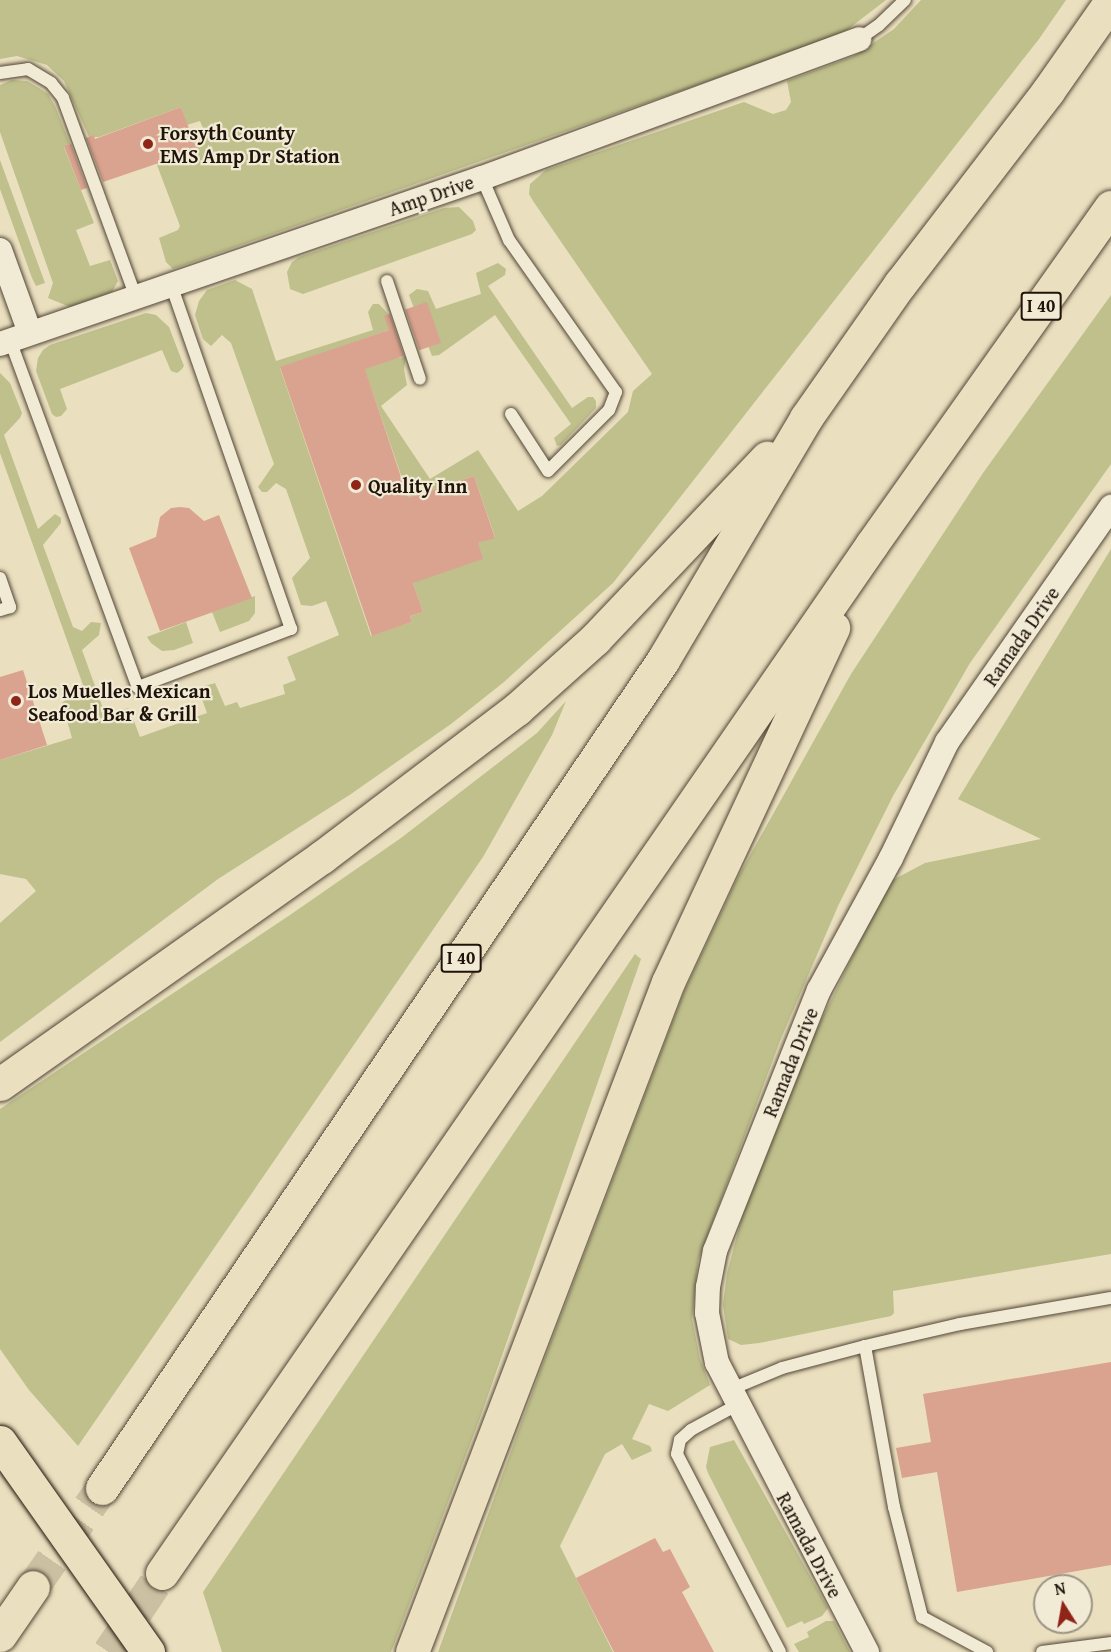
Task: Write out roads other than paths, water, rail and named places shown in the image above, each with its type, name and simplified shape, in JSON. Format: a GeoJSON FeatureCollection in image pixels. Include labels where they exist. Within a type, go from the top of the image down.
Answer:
{"type":"FeatureCollection","features":[{"type":"Feature","properties":{"kind":"main road","name":"I 40"},"geometry":{"type":"LineString","coordinates":[[102,1488],[663,660],[806,418],[900,284],[1048,91],[1111,1]]}},
{"type":"Feature","properties":{"kind":"main road","name":"I 40"},"geometry":{"type":"LineString","coordinates":[[162,1573],[872,544],[1111,207]]}},
{"type":"Feature","properties":{"kind":"main road"},"geometry":{"type":"LineString","coordinates":[[0,1084],[85,1027],[322,857],[517,709],[595,639],[806,418]]}},
{"type":"Feature","properties":{"kind":"main road"},"geometry":{"type":"LineString","coordinates":[[412,1652],[668,982],[872,544]]}},
{"type":"Feature","properties":{"kind":"main road"},"geometry":{"type":"LineString","coordinates":[[0,1061],[85,1027]]}},
{"type":"Feature","properties":{"kind":"main road"},"geometry":{"type":"LineString","coordinates":[[0,1442],[148,1652]]}},
{"type":"Feature","properties":{"kind":"main road"},"geometry":{"type":"LineString","coordinates":[[0,1635],[33,1587]]}},
{"type":"Feature","properties":{"kind":"street","name":"Amp Drive"},"geometry":{"type":"LineString","coordinates":[[13,339],[482,178],[859,39]]}},
{"type":"Feature","properties":{"kind":"street"},"geometry":{"type":"LineString","coordinates":[[0,250],[13,339]]}},
{"type":"Feature","properties":{"kind":"street","name":"Ramada Drive"},"geometry":{"type":"LineString","coordinates":[[867,1652],[733,1398],[711,1341],[707,1313],[708,1287],[715,1251],[819,990],[891,858],[947,742],[1111,507]]}},
{"type":"Feature","properties":{"kind":"lane"},"geometry":{"type":"LineString","coordinates":[[859,39],[879,25],[905,0]]}},
{"type":"Feature","properties":{"kind":"lane"},"geometry":{"type":"LineString","coordinates":[[0,73],[28,69],[51,83],[63,98],[136,297]]}},
{"type":"Feature","properties":{"kind":"lane"},"geometry":{"type":"LineString","coordinates":[[482,178],[509,240],[616,392],[609,410],[548,471],[512,414]]}},
{"type":"Feature","properties":{"kind":"lane"},"geometry":{"type":"LineString","coordinates":[[387,281],[420,379]]}},
{"type":"Feature","properties":{"kind":"lane"},"geometry":{"type":"LineString","coordinates":[[13,339],[138,687],[291,629],[171,285]]}},
{"type":"Feature","properties":{"kind":"lane"},"geometry":{"type":"LineString","coordinates":[[0,578],[10,607],[0,610]]}},
{"type":"Feature","properties":{"kind":"lane"},"geometry":{"type":"LineString","coordinates":[[780,1652],[677,1454],[680,1440],[733,1398],[782,1368],[960,1324],[1111,1298]]}},
{"type":"Feature","properties":{"kind":"lane"},"geometry":{"type":"LineString","coordinates":[[865,1346],[894,1507],[922,1617],[987,1652]]}},
{"type":"Feature","properties":{"kind":"lane"},"geometry":{"type":"LineString","coordinates":[[1042,1652],[1111,1643]]}},
{"type":"Feature","properties":{"kind":"tunnel"},"geometry":{"type":"LineString","coordinates":[[33,1587],[102,1488]]}},
{"type":"Feature","properties":{"kind":"tunnel"},"geometry":{"type":"LineString","coordinates":[[109,1652],[162,1573]]}},
{"type":"Feature","properties":{"kind":"place","name":"Forsyth County EMS Amp Dr Station"},"geometry":{"type":"Point","coordinates":[148,144]}},
{"type":"Feature","properties":{"kind":"place","name":"Quality Inn"},"geometry":{"type":"Point","coordinates":[356,485]}},
{"type":"Feature","properties":{"kind":"place","name":"Los Muelles Mexican Seafood Bar & Grill"},"geometry":{"type":"Point","coordinates":[16,701]}}]}
